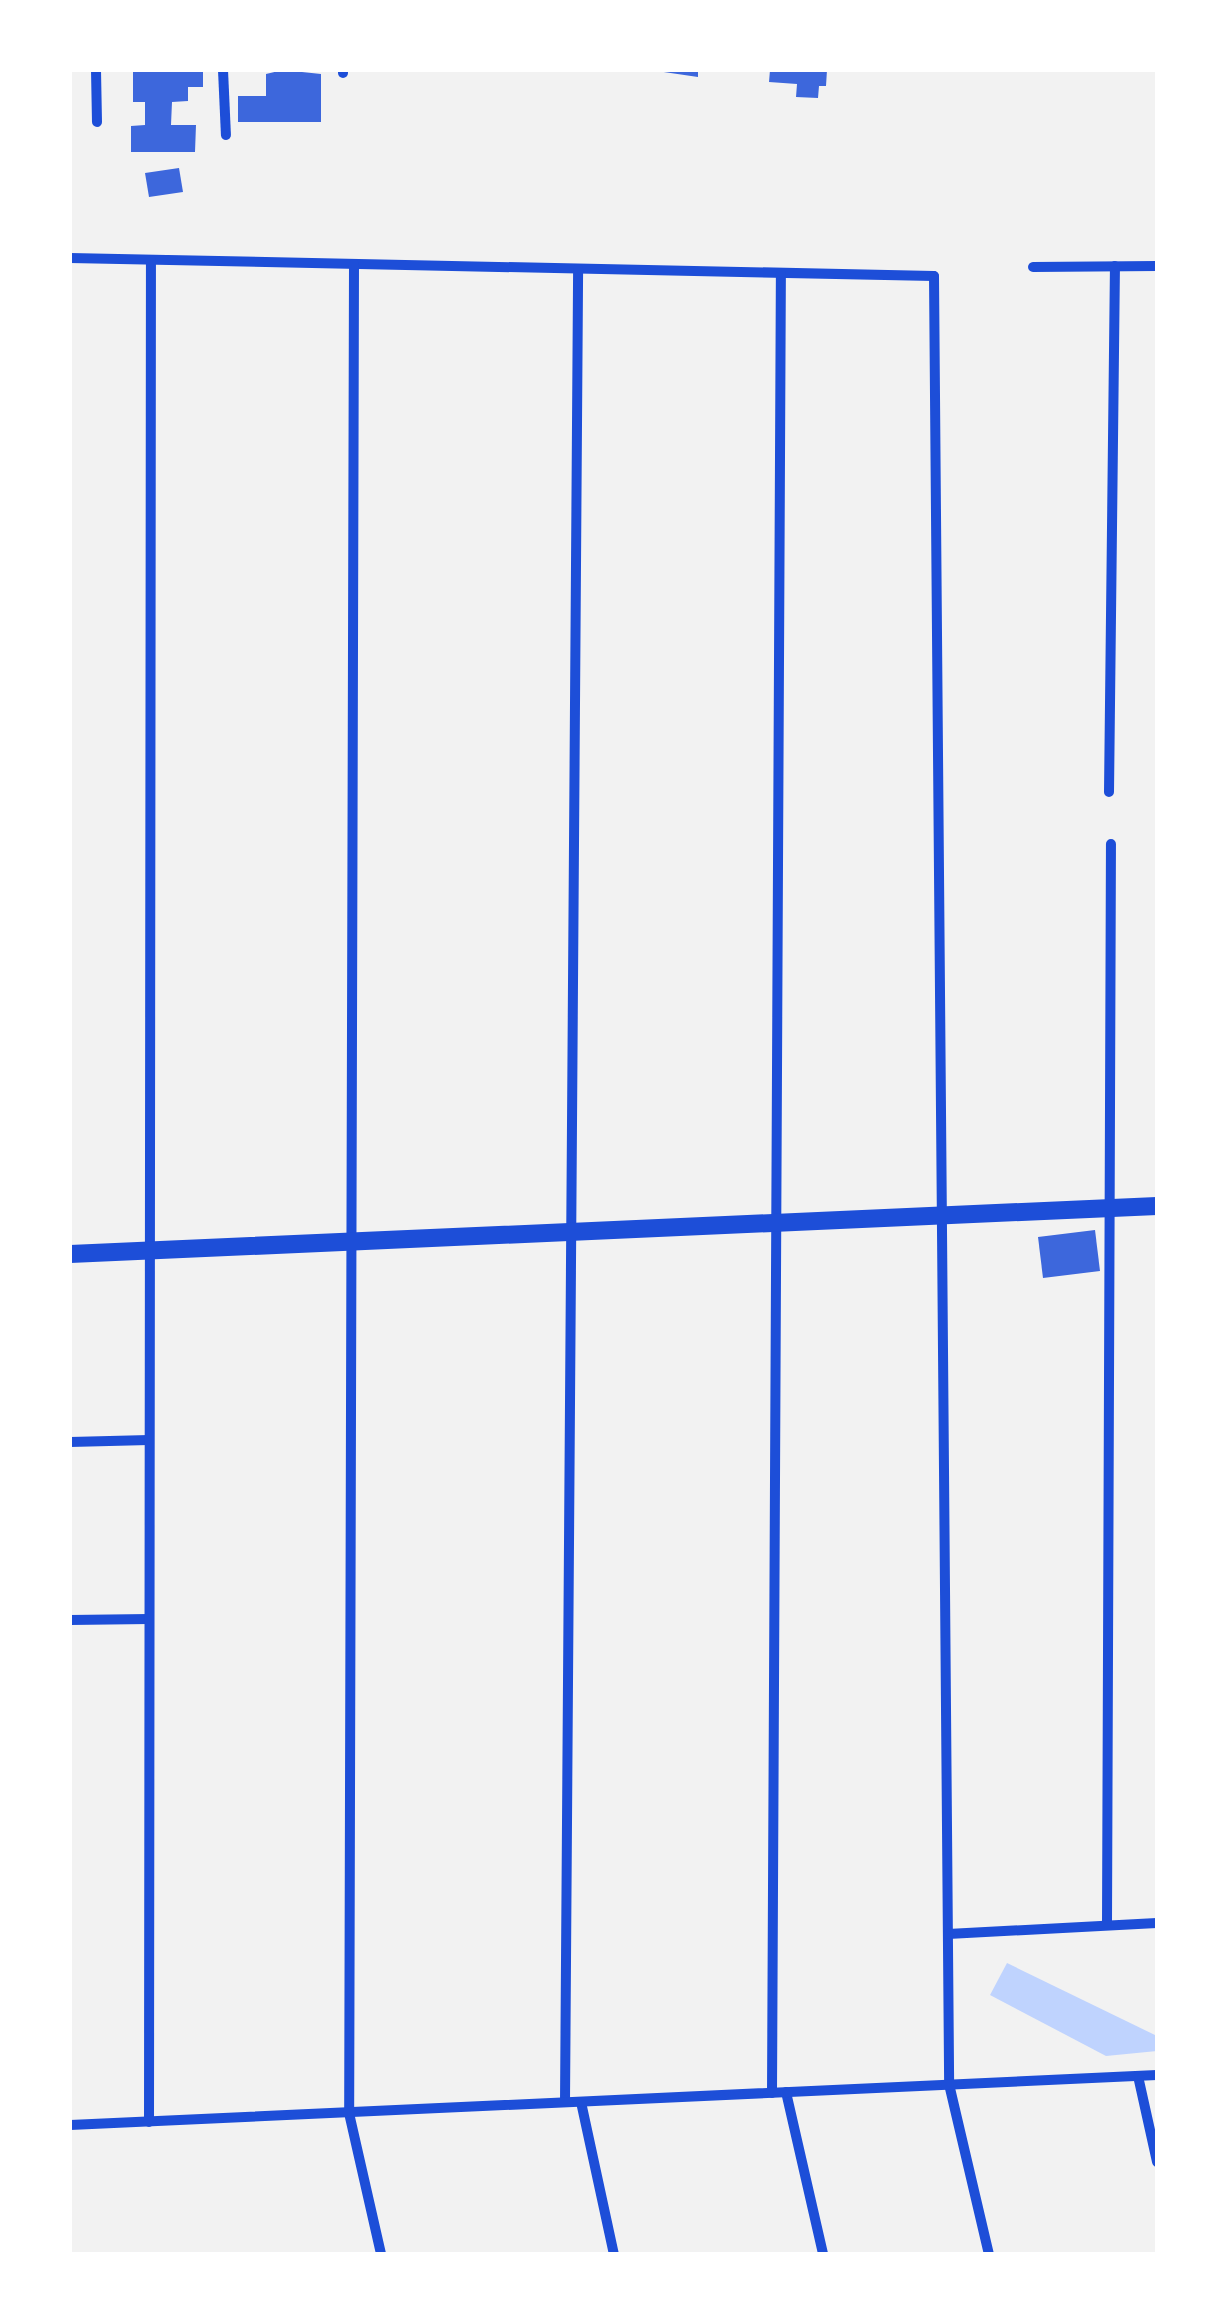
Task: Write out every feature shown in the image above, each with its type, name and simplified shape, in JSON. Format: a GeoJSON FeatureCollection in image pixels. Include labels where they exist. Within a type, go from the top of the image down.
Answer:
{"type":"FeatureCollection","features":[{"type":"Feature","properties":{"kind":"street"},"geometry":{"type":"LineString","coordinates":[[96,70],[97,122]]}},
{"type":"Feature","properties":{"kind":"street"},"geometry":{"type":"LineString","coordinates":[[223,70],[226,134]]}},
{"type":"Feature","properties":{"kind":"street"},"geometry":{"type":"LineString","coordinates":[[70,258],[934,276],[949,2084],[989,2254]]}},
{"type":"Feature","properties":{"kind":"street"},"geometry":{"type":"LineString","coordinates":[[149,2122],[150,260]]}},
{"type":"Feature","properties":{"kind":"street"},"geometry":{"type":"LineString","coordinates":[[354,264],[356,1241],[349,2112],[381,2254]]}},
{"type":"Feature","properties":{"kind":"street"},"geometry":{"type":"LineString","coordinates":[[1109,792],[1115,266]]}},
{"type":"Feature","properties":{"kind":"street"},"geometry":{"type":"LineString","coordinates":[[1033,267],[1157,266]]}},
{"type":"Feature","properties":{"kind":"street"},"geometry":{"type":"LineString","coordinates":[[565,2102],[578,269]]}},
{"type":"Feature","properties":{"kind":"street"},"geometry":{"type":"LineString","coordinates":[[772,2093],[781,273]]}},
{"type":"Feature","properties":{"kind":"street"},"geometry":{"type":"LineString","coordinates":[[1107,1925],[1111,844]]}},
{"type":"Feature","properties":{"kind":"street"},"geometry":{"type":"LineString","coordinates":[[70,1254],[1157,1206]]}},
{"type":"Feature","properties":{"kind":"street"},"geometry":{"type":"LineString","coordinates":[[70,1442],[150,1440]]}},
{"type":"Feature","properties":{"kind":"street"},"geometry":{"type":"LineString","coordinates":[[70,1620],[149,1619]]}},
{"type":"Feature","properties":{"kind":"street"},"geometry":{"type":"LineString","coordinates":[[948,1934],[1157,1923]]}},
{"type":"Feature","properties":{"kind":"street"},"geometry":{"type":"LineString","coordinates":[[70,2125],[1157,2075]]}},
{"type":"Feature","properties":{"kind":"street"},"geometry":{"type":"LineString","coordinates":[[1138,2076],[1157,2162]]}},
{"type":"Feature","properties":{"kind":"street"},"geometry":{"type":"LineString","coordinates":[[786,2092],[823,2254]]}},
{"type":"Feature","properties":{"kind":"street"},"geometry":{"type":"LineString","coordinates":[[581,2102],[614,2254]]}},
{"type":"Feature","properties":{"kind":"water"},"geometry":{"type":"Polygon","coordinates":[[[1007,1963],[1157,2036],[1157,2051],[1106,2056],[990,1995],[1007,1963]]]}},
{"type":"Feature","properties":{"kind":"building"},"geometry":{"type":"Polygon","coordinates":[[[133,70],[203,70],[203,87],[188,87],[188,101],[172,102],[171,125],[196,125],[195,152],[131,152],[131,126],[145,125],[145,102],[133,102],[133,70]]]}},
{"type":"Feature","properties":{"kind":"building"},"geometry":{"type":"Polygon","coordinates":[[[283,70],[321,74],[321,122],[238,122],[238,96],[266,96],[266,74],[283,70]]]}},
{"type":"Feature","properties":{"kind":"building"},"geometry":{"type":"Polygon","coordinates":[[[650,70],[698,70],[698,77],[650,70]]]}},
{"type":"Feature","properties":{"kind":"building"},"geometry":{"type":"Polygon","coordinates":[[[770,70],[827,70],[826,86],[819,86],[818,98],[796,97],[797,84],[769,82],[770,70]]]}},
{"type":"Feature","properties":{"kind":"building"},"geometry":{"type":"Polygon","coordinates":[[[179,168],[183,192],[149,197],[145,173],[179,168]]]}},
{"type":"Feature","properties":{"kind":"building"},"geometry":{"type":"Polygon","coordinates":[[[1095,1230],[1100,1271],[1043,1278],[1038,1237],[1095,1230]]]}}]}
